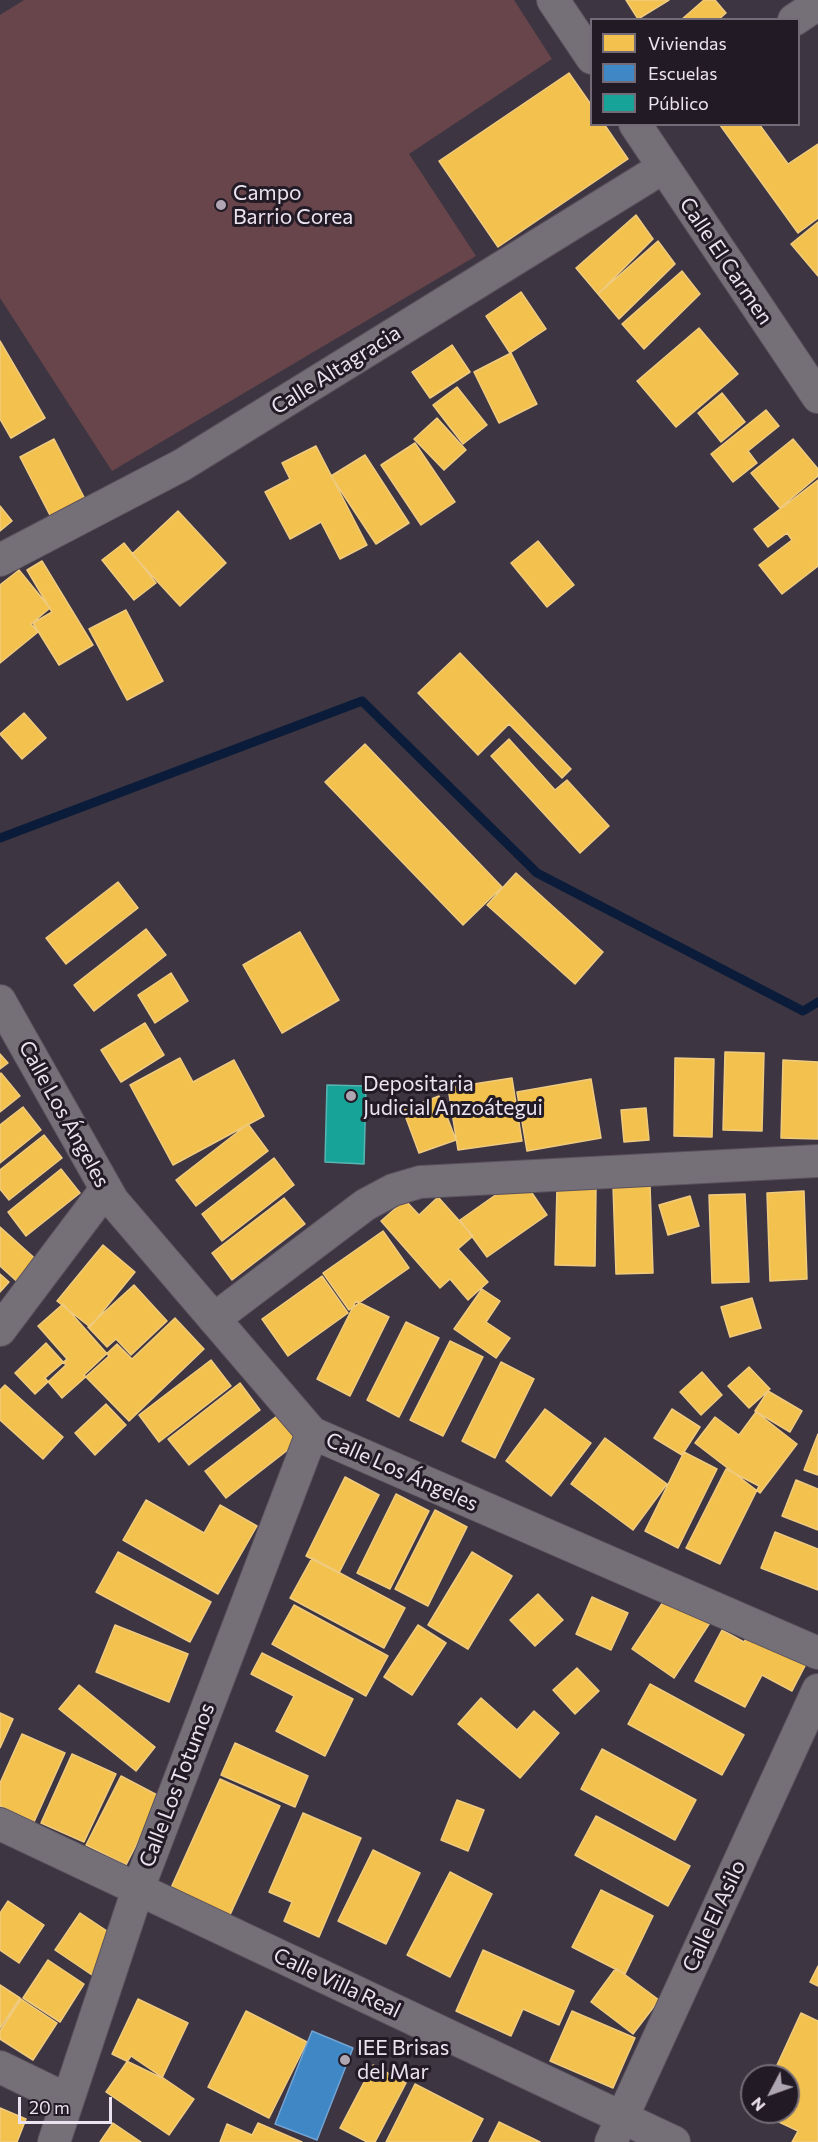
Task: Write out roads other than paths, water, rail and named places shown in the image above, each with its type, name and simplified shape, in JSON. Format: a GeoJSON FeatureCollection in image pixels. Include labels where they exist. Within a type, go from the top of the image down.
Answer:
{"type":"FeatureCollection","features":[{"type":"Feature","properties":{"kind":"street"},"geometry":{"type":"LineString","coordinates":[[553,0],[590,56]]}},
{"type":"Feature","properties":{"kind":"street"},"geometry":{"type":"LineString","coordinates":[[797,18],[818,4]]}},
{"type":"Feature","properties":{"kind":"street","name":"Calle El Carmen"},"geometry":{"type":"LineString","coordinates":[[636,126],[818,397]]}},
{"type":"Feature","properties":{"kind":"street","name":"Calle Altagracia"},"geometry":{"type":"LineString","coordinates":[[0,560],[182,465],[663,167]]}},
{"type":"Feature","properties":{"kind":"street","name":"Calle Los Ángeles"},"geometry":{"type":"LineString","coordinates":[[0,1002],[113,1201],[312,1433],[818,1653]]}},
{"type":"Feature","properties":{"kind":"street"},"geometry":{"type":"LineString","coordinates":[[214,1319],[365,1205],[393,1190],[420,1182],[818,1161]]}},
{"type":"Feature","properties":{"kind":"street"},"geometry":{"type":"LineString","coordinates":[[0,1330],[106,1189]]}},
{"type":"Feature","properties":{"kind":"street","name":"Calle Los Totumos"},"geometry":{"type":"LineString","coordinates":[[54,2142],[138,1889],[312,1433]]}},
{"type":"Feature","properties":{"kind":"street","name":"Calle El Asilo"},"geometry":{"type":"LineString","coordinates":[[616,2130],[818,1690]]}},
{"type":"Feature","properties":{"kind":"street","name":"Calle Villa Real"},"geometry":{"type":"LineString","coordinates":[[0,1824],[138,1889],[616,2130],[674,2142]]}},
{"type":"Feature","properties":{"kind":"street"},"geometry":{"type":"LineString","coordinates":[[0,2067],[68,2100]]}},
{"type":"Feature","properties":{"kind":"waterway"},"geometry":{"type":"LineString","coordinates":[[0,838],[362,701],[537,873],[803,1011],[818,1002]]}},
{"type":"Feature","properties":{"kind":"place","name":"Campo Barrio Corea"},"geometry":{"type":"Point","coordinates":[221,205]}},
{"type":"Feature","properties":{"kind":"place","name":"Depositaria Judicial Anzoátegui"},"geometry":{"type":"Point","coordinates":[351,1096]}},
{"type":"Feature","properties":{"kind":"place","name":"IEE Brisas del Mar"},"geometry":{"type":"Point","coordinates":[345,2060]}}]}
